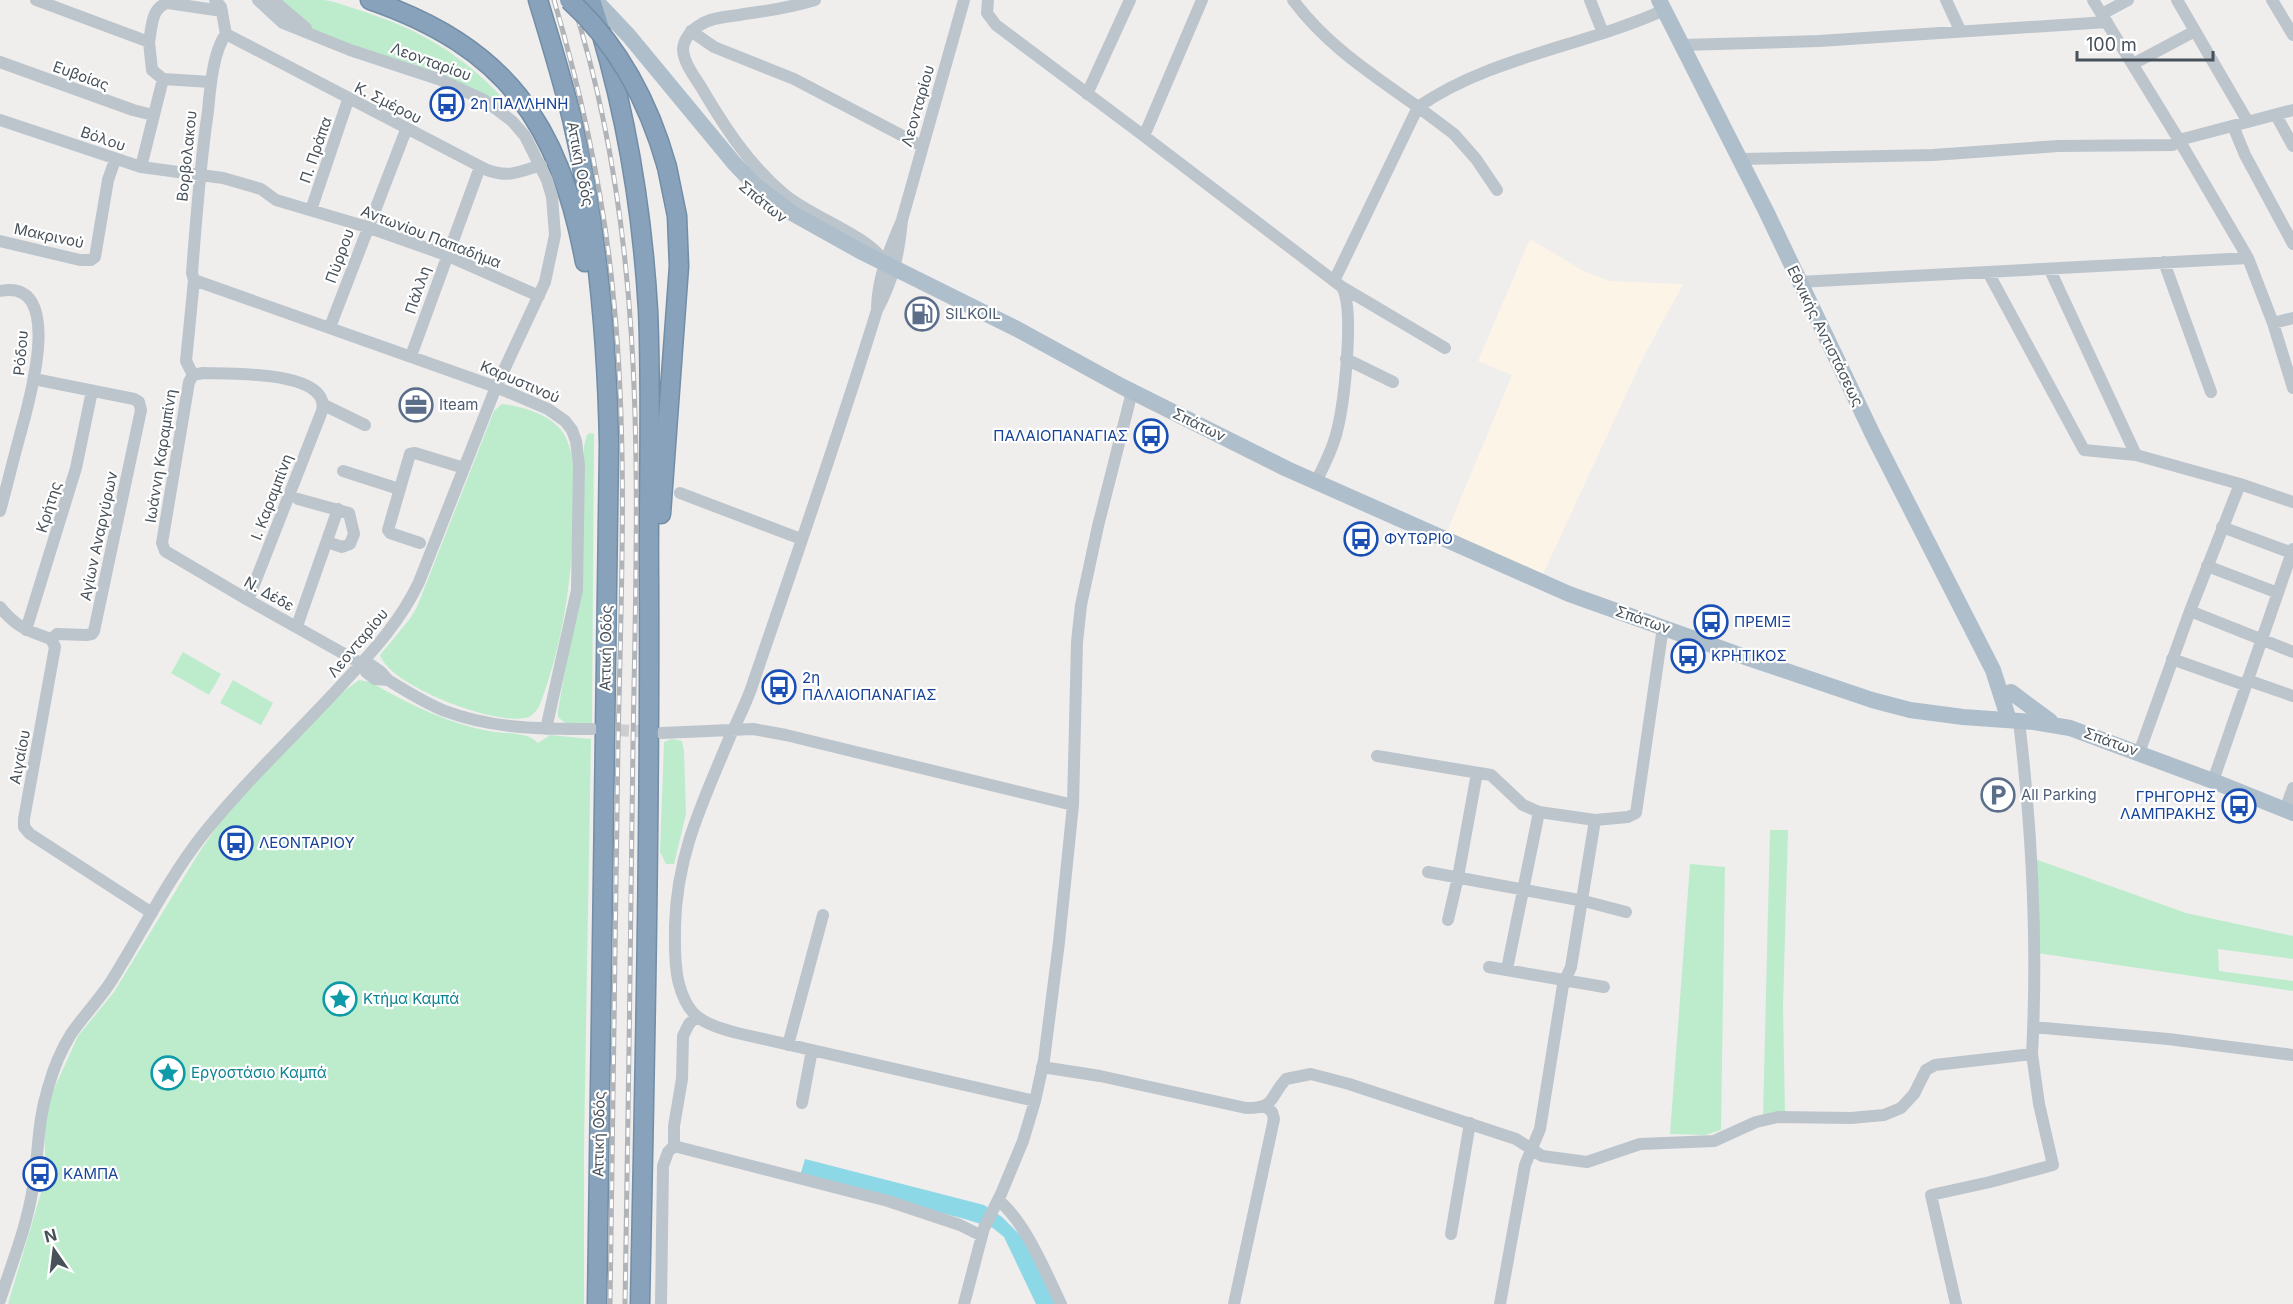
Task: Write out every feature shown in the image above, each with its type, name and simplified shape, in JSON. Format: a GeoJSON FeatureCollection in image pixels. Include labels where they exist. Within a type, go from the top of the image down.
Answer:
{"type":"FeatureCollection","features":[{"type":"Feature","properties":{"kind":"highway"},"geometry":{"type":"LineString","coordinates":[[370,0],[398,10],[441,32],[487,63],[527,107],[545,134],[570,194],[587,274],[607,484]]}},
{"type":"Feature","properties":{"kind":"highway","name":"Αττική Οδός"},"geometry":{"type":"LineString","coordinates":[[538,0],[572,119],[587,198],[596,256],[607,376],[597,1304]]}},
{"type":"Feature","properties":{"kind":"highway"},"geometry":{"type":"LineString","coordinates":[[569,0],[605,39],[629,74],[653,122],[667,167],[677,216],[679,266],[650,686]]}},
{"type":"Feature","properties":{"kind":"highway"},"geometry":{"type":"LineString","coordinates":[[594,4],[629,150],[645,268],[650,386],[650,686],[640,1304]]}},
{"type":"Feature","properties":{"kind":"main road","name":"Σπάτων"},"geometry":{"type":"LineString","coordinates":[[594,4],[612,16],[734,163],[755,185],[792,213],[889,271],[1014,339],[1126,389],[1316,482],[1569,594],[1872,700],[1910,710],[2014,720],[2083,732],[2289,812]]}},
{"type":"Feature","properties":{"kind":"main road","name":"Εθνικής Αντιστάσεως"},"geometry":{"type":"LineString","coordinates":[[1662,5],[1740,159],[1869,426],[1993,670],[2014,720]]}},
{"type":"Feature","properties":{"kind":"main road","name":"Εθνικής Αντιστάσεως"},"geometry":{"type":"LineString","coordinates":[[1993,670],[2011,692],[2036,713],[2059,726]]}},
{"type":"Feature","properties":{"kind":"main road"},"geometry":{"type":"LineString","coordinates":[[2011,692],[2014,720]]}},
{"type":"Feature","properties":{"kind":"street"},"geometry":{"type":"LineString","coordinates":[[36,0],[150,42]]}},
{"type":"Feature","properties":{"kind":"street","name":"Λεονταρίου"},"geometry":{"type":"LineString","coordinates":[[0,1300],[29,1205],[35,1169],[38,1127],[53,1073],[72,1033],[104,993],[192,849],[222,810],[364,665],[408,606],[496,387],[539,296],[550,267],[555,235],[552,197],[540,165],[525,136],[512,121],[484,100],[441,80],[317,36],[287,20],[258,0]]}},
{"type":"Feature","properties":{"kind":"street","name":"Λεονταρίου"},"geometry":{"type":"LineString","coordinates":[[273,0],[287,20]]}},
{"type":"Feature","properties":{"kind":"street"},"geometry":{"type":"LineString","coordinates":[[815,0],[701,23],[691,31],[683,46],[684,59],[720,120],[753,164],[786,196],[870,245],[880,254],[889,271]]}},
{"type":"Feature","properties":{"kind":"street","name":"Λεονταρίου"},"geometry":{"type":"LineString","coordinates":[[697,1016],[683,998],[677,978],[676,894],[683,856],[697,814],[750,693],[877,309],[889,271],[890,248],[902,220],[964,0]]}},
{"type":"Feature","properties":{"kind":"street"},"geometry":{"type":"LineString","coordinates":[[988,0],[987,9],[990,20],[1087,94],[1338,284],[1445,348]]}},
{"type":"Feature","properties":{"kind":"street"},"geometry":{"type":"LineString","coordinates":[[1087,94],[1130,0]]}},
{"type":"Feature","properties":{"kind":"street"},"geometry":{"type":"LineString","coordinates":[[1144,136],[1202,0]]}},
{"type":"Feature","properties":{"kind":"street"},"geometry":{"type":"LineString","coordinates":[[1293,0],[1302,12],[1349,58],[1454,134],[1476,159],[1497,190]]}},
{"type":"Feature","properties":{"kind":"street"},"geometry":{"type":"LineString","coordinates":[[1590,0],[1603,33]]}},
{"type":"Feature","properties":{"kind":"street"},"geometry":{"type":"LineString","coordinates":[[1946,0],[1960,30]]}},
{"type":"Feature","properties":{"kind":"street"},"geometry":{"type":"LineString","coordinates":[[2093,0],[2248,258],[2273,323],[2293,388]]}},
{"type":"Feature","properties":{"kind":"street"},"geometry":{"type":"LineString","coordinates":[[1682,45],[1819,41],[2104,18],[2128,0]]}},
{"type":"Feature","properties":{"kind":"street"},"geometry":{"type":"LineString","coordinates":[[2177,0],[2248,122]]}},
{"type":"Feature","properties":{"kind":"street"},"geometry":{"type":"LineString","coordinates":[[2272,0],[2293,35]]}},
{"type":"Feature","properties":{"kind":"street"},"geometry":{"type":"LineString","coordinates":[[211,82],[163,79],[152,70],[150,42],[154,15],[162,4],[168,3],[219,5],[226,34]]}},
{"type":"Feature","properties":{"kind":"street"},"geometry":{"type":"LineString","coordinates":[[1338,284],[1418,106],[1474,76],[1603,33],[1662,5]]}},
{"type":"Feature","properties":{"kind":"street"},"geometry":{"type":"LineString","coordinates":[[691,31],[714,47],[794,79],[922,146]]}},
{"type":"Feature","properties":{"kind":"street"},"geometry":{"type":"LineString","coordinates":[[2133,64],[2195,31]]}},
{"type":"Feature","properties":{"kind":"street","name":"Βορβολακου"},"geometry":{"type":"LineString","coordinates":[[193,375],[186,361],[196,281],[192,273],[199,175],[211,82],[221,41],[226,34]]}},
{"type":"Feature","properties":{"kind":"street","name":"Κ. Σμέρου"},"geometry":{"type":"LineString","coordinates":[[226,34],[348,100],[480,167],[502,175],[510,175],[540,165]]}},
{"type":"Feature","properties":{"kind":"street","name":"Ευβοίας"},"geometry":{"type":"LineString","coordinates":[[0,62],[153,115]]}},
{"type":"Feature","properties":{"kind":"street"},"geometry":{"type":"LineString","coordinates":[[141,167],[163,79]]}},
{"type":"Feature","properties":{"kind":"street","name":"Π. Πράπα"},"geometry":{"type":"LineString","coordinates":[[311,210],[348,100]]}},
{"type":"Feature","properties":{"kind":"street"},"geometry":{"type":"LineString","coordinates":[[1740,159],[1933,154],[2058,146],[2173,145],[2179,140],[2293,110]]}},
{"type":"Feature","properties":{"kind":"street"},"geometry":{"type":"LineString","coordinates":[[2276,115],[2293,146]]}},
{"type":"Feature","properties":{"kind":"street","name":"Βόλου"},"geometry":{"type":"LineString","coordinates":[[0,120],[141,167],[223,178],[261,189],[276,200],[311,210]]}},
{"type":"Feature","properties":{"kind":"street"},"geometry":{"type":"LineString","coordinates":[[2233,126],[2245,155],[2293,244]]}},
{"type":"Feature","properties":{"kind":"street","name":"Πύρρου"},"geometry":{"type":"LineString","coordinates":[[330,327],[406,130]]}},
{"type":"Feature","properties":{"kind":"street","name":"Μακρινού"},"geometry":{"type":"LineString","coordinates":[[0,241],[80,260],[91,260],[95,257],[108,180],[116,160]]}},
{"type":"Feature","properties":{"kind":"street","name":"Πάλλη"},"geometry":{"type":"LineString","coordinates":[[411,356],[480,167]]}},
{"type":"Feature","properties":{"kind":"street","name":"Αντωνίου Παπαδήμα"},"geometry":{"type":"LineString","coordinates":[[311,210],[446,255],[539,296]]}},
{"type":"Feature","properties":{"kind":"street"},"geometry":{"type":"LineString","coordinates":[[1799,282],[1989,274],[2248,258]]}},
{"type":"Feature","properties":{"kind":"street"},"geometry":{"type":"LineString","coordinates":[[2164,262],[2211,392]]}},
{"type":"Feature","properties":{"kind":"street"},"geometry":{"type":"LineString","coordinates":[[2050,270],[2136,454]]}},
{"type":"Feature","properties":{"kind":"street"},"geometry":{"type":"LineString","coordinates":[[1989,274],[2084,450],[2136,454],[2293,502]]}},
{"type":"Feature","properties":{"kind":"street","name":"Καρυστινού"},"geometry":{"type":"LineString","coordinates":[[196,281],[496,387],[559,415],[572,430],[578,452],[577,590],[546,729]]}},
{"type":"Feature","properties":{"kind":"street"},"geometry":{"type":"LineString","coordinates":[[1316,482],[1337,432],[1346,358],[1346,300],[1338,284]]}},
{"type":"Feature","properties":{"kind":"street","name":"Ρόδου"},"geometry":{"type":"LineString","coordinates":[[0,291],[16,291],[30,299],[36,311],[38,338],[34,379],[0,511]]}},
{"type":"Feature","properties":{"kind":"street"},"geometry":{"type":"LineString","coordinates":[[2273,323],[2293,318]]}},
{"type":"Feature","properties":{"kind":"street"},"geometry":{"type":"LineString","coordinates":[[1346,358],[1394,382]]}},
{"type":"Feature","properties":{"kind":"street"},"geometry":{"type":"LineString","coordinates":[[193,375],[203,373],[280,377],[316,390],[321,395],[324,405],[365,425]]}},
{"type":"Feature","properties":{"kind":"street","name":"Ιωάννη Καραμπίνη"},"geometry":{"type":"LineString","coordinates":[[162,543],[189,382],[193,375]]}},
{"type":"Feature","properties":{"kind":"street"},"geometry":{"type":"LineString","coordinates":[[34,379],[92,391]]}},
{"type":"Feature","properties":{"kind":"street"},"geometry":{"type":"LineString","coordinates":[[964,1304],[983,1232],[1023,1141],[1042,1067],[1059,942],[1073,805],[1077,642],[1081,605],[1126,389]]}},
{"type":"Feature","properties":{"kind":"street","name":"Αγίων Αναργύρων"},"geometry":{"type":"LineString","coordinates":[[51,639],[57,634],[86,635],[92,634],[94,630],[141,410],[139,402],[92,391]]}},
{"type":"Feature","properties":{"kind":"street","name":"Κρήτης"},"geometry":{"type":"LineString","coordinates":[[26,630],[76,468],[92,391]]}},
{"type":"Feature","properties":{"kind":"street","name":"Ι. Καραμπίνη"},"geometry":{"type":"LineString","coordinates":[[248,600],[324,405]]}},
{"type":"Feature","properties":{"kind":"street"},"geometry":{"type":"LineString","coordinates":[[420,543],[390,533],[388,530],[410,454],[415,453],[464,468]]}},
{"type":"Feature","properties":{"kind":"street"},"geometry":{"type":"LineString","coordinates":[[342,471],[399,489]]}},
{"type":"Feature","properties":{"kind":"street"},"geometry":{"type":"LineString","coordinates":[[2139,753],[2190,611],[2240,484]]}},
{"type":"Feature","properties":{"kind":"street"},"geometry":{"type":"LineString","coordinates":[[680,493],[801,539]]}},
{"type":"Feature","properties":{"kind":"street"},"geometry":{"type":"LineString","coordinates":[[298,499],[349,513],[354,534],[350,544],[342,547],[327,542]]}},
{"type":"Feature","properties":{"kind":"street"},"geometry":{"type":"LineString","coordinates":[[297,626],[338,509]]}},
{"type":"Feature","properties":{"kind":"street"},"geometry":{"type":"LineString","coordinates":[[2213,781],[2292,551],[2222,526]]}},
{"type":"Feature","properties":{"kind":"street","name":"Ν. Δέδε"},"geometry":{"type":"LineString","coordinates":[[162,543],[165,551],[364,665],[375,667],[388,680],[426,702],[464,717],[500,726],[592,729]]}},
{"type":"Feature","properties":{"kind":"street"},"geometry":{"type":"LineString","coordinates":[[2207,566],[2278,593]]}},
{"type":"Feature","properties":{"kind":"street"},"geometry":{"type":"LineString","coordinates":[[0,608],[12,622],[51,639]]}},
{"type":"Feature","properties":{"kind":"street"},"geometry":{"type":"LineString","coordinates":[[2190,611],[2293,652]]}},
{"type":"Feature","properties":{"kind":"street"},"geometry":{"type":"LineString","coordinates":[[1377,756],[1491,775],[1523,805],[1539,812],[1595,820],[1628,817],[1636,813],[1663,627]]}},
{"type":"Feature","properties":{"kind":"street","name":"Αιγαίου"},"geometry":{"type":"LineString","coordinates":[[51,639],[56,647],[24,827],[30,834],[152,913]]}},
{"type":"Feature","properties":{"kind":"street"},"geometry":{"type":"LineString","coordinates":[[2172,659],[2293,696]]}},
{"type":"Feature","properties":{"kind":"street"},"geometry":{"type":"LineString","coordinates":[[1956,1304],[1931,1195],[2053,1165],[2039,1104],[2032,1054],[2031,831],[2014,720]]}},
{"type":"Feature","properties":{"kind":"street"},"geometry":{"type":"LineString","coordinates":[[662,733],[691,733],[710,738],[732,734],[751,737],[770,734],[802,738],[1073,805]]}},
{"type":"Feature","properties":{"kind":"street"},"geometry":{"type":"LineString","coordinates":[[1448,920],[1477,773]]}},
{"type":"Feature","properties":{"kind":"street"},"geometry":{"type":"LineString","coordinates":[[2289,812],[2293,788]]}},
{"type":"Feature","properties":{"kind":"street"},"geometry":{"type":"LineString","coordinates":[[1507,969],[1539,812]]}},
{"type":"Feature","properties":{"kind":"street"},"geometry":{"type":"LineString","coordinates":[[1500,1304],[1525,1165],[1540,1129],[1563,985],[1571,967],[1584,901],[1595,820]]}},
{"type":"Feature","properties":{"kind":"street"},"geometry":{"type":"LineString","coordinates":[[1428,872],[1584,901],[1626,912]]}},
{"type":"Feature","properties":{"kind":"street"},"geometry":{"type":"LineString","coordinates":[[788,1045],[823,915]]}},
{"type":"Feature","properties":{"kind":"street"},"geometry":{"type":"LineString","coordinates":[[1489,967],[1604,987]]}},
{"type":"Feature","properties":{"kind":"street"},"geometry":{"type":"LineString","coordinates":[[674,1146],[672,1140],[682,1079],[683,1036],[689,1024],[697,1016],[705,1024],[788,1045],[1035,1101]]}},
{"type":"Feature","properties":{"kind":"street"},"geometry":{"type":"LineString","coordinates":[[2033,1028],[2168,1039],[2293,1055]]}},
{"type":"Feature","properties":{"kind":"street"},"geometry":{"type":"LineString","coordinates":[[802,1103],[812,1050]]}},
{"type":"Feature","properties":{"kind":"street"},"geometry":{"type":"LineString","coordinates":[[1042,1067],[1100,1076],[1246,1108],[1265,1106],[1286,1079],[1311,1074],[1349,1084],[1516,1139],[1542,1156],[1587,1162],[1640,1144],[1714,1140],[1756,1122],[1778,1118],[1851,1118],[1884,1115],[1901,1108],[1914,1094],[1926,1070],[1935,1065],[2032,1054]]}},
{"type":"Feature","properties":{"kind":"street"},"geometry":{"type":"LineString","coordinates":[[1234,1304],[1274,1119],[1272,1112],[1265,1106]]}},
{"type":"Feature","properties":{"kind":"street"},"geometry":{"type":"LineString","coordinates":[[1451,1234],[1470,1124]]}},
{"type":"Feature","properties":{"kind":"street"},"geometry":{"type":"LineString","coordinates":[[674,1146],[888,1201],[983,1232]]}},
{"type":"Feature","properties":{"kind":"street"},"geometry":{"type":"LineString","coordinates":[[661,1304],[663,1166],[668,1152],[674,1146]]}},
{"type":"Feature","properties":{"kind":"street"},"geometry":{"type":"LineString","coordinates":[[996,1203],[1007,1207],[1018,1222],[1060,1304]]}},
{"type":"Feature","properties":{"kind":"shaded area"},"geometry":{"type":"Polygon","coordinates":[[[1530,239],[1582,270],[1610,281],[1683,284],[1643,358],[1543,574],[1446,534],[1512,375],[1478,361],[1530,239]]]}},
{"type":"Feature","properties":{"kind":"green space"},"geometry":{"type":"Polygon","coordinates":[[[277,0],[328,1],[401,25],[455,56],[504,99],[497,107],[323,35],[304,24],[277,0]]]}},
{"type":"Feature","properties":{"kind":"green space"},"geometry":{"type":"Polygon","coordinates":[[[502,404],[538,413],[554,423],[569,444],[574,471],[569,585],[555,658],[539,707],[525,718],[510,719],[468,709],[422,690],[388,667],[380,655],[417,607],[494,411],[502,404]]]}},
{"type":"Feature","properties":{"kind":"green space"},"geometry":{"type":"Polygon","coordinates":[[[594,434],[592,724],[566,724],[558,717],[558,711],[582,573],[584,446],[587,435],[594,434]]]}},
{"type":"Feature","properties":{"kind":"green space"},"geometry":{"type":"Polygon","coordinates":[[[183,652],[221,674],[209,695],[171,673],[183,652]]]}},
{"type":"Feature","properties":{"kind":"green space"},"geometry":{"type":"Polygon","coordinates":[[[233,680],[273,703],[261,725],[220,703],[233,680]]]}},
{"type":"Feature","properties":{"kind":"green space","name":"Kτήμα Καμπά"},"geometry":{"type":"Polygon","coordinates":[[[359,680],[370,682],[430,713],[478,729],[524,735],[538,743],[550,735],[591,739],[584,1145],[584,1304],[8,1304],[46,1176],[44,1127],[50,1098],[78,1036],[114,992],[200,851],[221,821],[241,797],[343,692],[359,680]]]}},
{"type":"Feature","properties":{"kind":"green space"},"geometry":{"type":"Polygon","coordinates":[[[672,739],[682,741],[684,751],[686,814],[674,864],[666,864],[660,852],[664,742],[672,739]]]}},
{"type":"Feature","properties":{"kind":"green space"},"geometry":{"type":"Polygon","coordinates":[[[1770,830],[1788,830],[1783,1007],[1785,1112],[1763,1115],[1770,830]]]}},
{"type":"Feature","properties":{"kind":"green space"},"geometry":{"type":"Polygon","coordinates":[[[2035,859],[2186,913],[2293,936],[2293,959],[2218,949],[2219,971],[2293,981],[2293,991],[2037,953],[2035,859]]]}},
{"type":"Feature","properties":{"kind":"green space"},"geometry":{"type":"Polygon","coordinates":[[[1690,864],[1725,867],[1721,1130],[1705,1135],[1670,1134],[1690,864]]]}},
{"type":"Feature","properties":{"kind":"water"},"geometry":{"type":"Polygon","coordinates":[[[805,1159],[984,1205],[1002,1217],[1023,1238],[1055,1304],[1036,1304],[1004,1237],[993,1228],[800,1176],[805,1159]]]}},
{"type":"Feature","properties":{"kind":"tunnel"},"geometry":{"type":"LineString","coordinates":[[599,729],[654,732]]}},
{"type":"Feature","properties":{"kind":"railway"},"geometry":{"type":"LineString","coordinates":[[554,0],[583,112],[599,188],[614,303],[621,413],[622,579],[610,1304]]}},
{"type":"Feature","properties":{"kind":"railway"},"geometry":{"type":"LineString","coordinates":[[572,0],[597,91],[615,183],[627,276],[633,369],[636,556],[625,1304]]}},
{"type":"Feature","properties":{"kind":"place","name":"2η ΠΑΛΛΗΝΗ"},"geometry":{"type":"Point","coordinates":[447,104]}},
{"type":"Feature","properties":{"kind":"place","name":"SILKOIL"},"geometry":{"type":"Point","coordinates":[922,314]}},
{"type":"Feature","properties":{"kind":"place","name":"Iteam"},"geometry":{"type":"Point","coordinates":[416,405]}},
{"type":"Feature","properties":{"kind":"place","name":"ΠΑΛΑΙΟΠΑΝΑΓΙΑΣ"},"geometry":{"type":"Point","coordinates":[1151,436]}},
{"type":"Feature","properties":{"kind":"place","name":"ΦΥΤΩΡΙΟ"},"geometry":{"type":"Point","coordinates":[1361,539]}},
{"type":"Feature","properties":{"kind":"place","name":"ΠΡΕΜΙΞ"},"geometry":{"type":"Point","coordinates":[1711,622]}},
{"type":"Feature","properties":{"kind":"place","name":"ΚΡΗΤΙΚΟΣ"},"geometry":{"type":"Point","coordinates":[1688,656]}},
{"type":"Feature","properties":{"kind":"place","name":"2η ΠΑΛΑΙΟΠΑΝΑΓΙΑΣ"},"geometry":{"type":"Point","coordinates":[779,687]}},
{"type":"Feature","properties":{"kind":"place","name":"All Parking"},"geometry":{"type":"Point","coordinates":[1998,795]}},
{"type":"Feature","properties":{"kind":"place","name":"ΓΡΗΓΟΡΗΣ ΛΑΜΠΡΑΚΗΣ"},"geometry":{"type":"Point","coordinates":[2239,806]}},
{"type":"Feature","properties":{"kind":"place","name":"ΛΕΟΝΤΑΡΙΟΥ"},"geometry":{"type":"Point","coordinates":[236,843]}},
{"type":"Feature","properties":{"kind":"place","name":"Kτήμα Καμπά"},"geometry":{"type":"Point","coordinates":[340,999]}},
{"type":"Feature","properties":{"kind":"place","name":"Εργοστάσιο Καμπά"},"geometry":{"type":"Point","coordinates":[168,1073]}},
{"type":"Feature","properties":{"kind":"place","name":"ΚΑΜΠΑ"},"geometry":{"type":"Point","coordinates":[40,1174]}}]}
